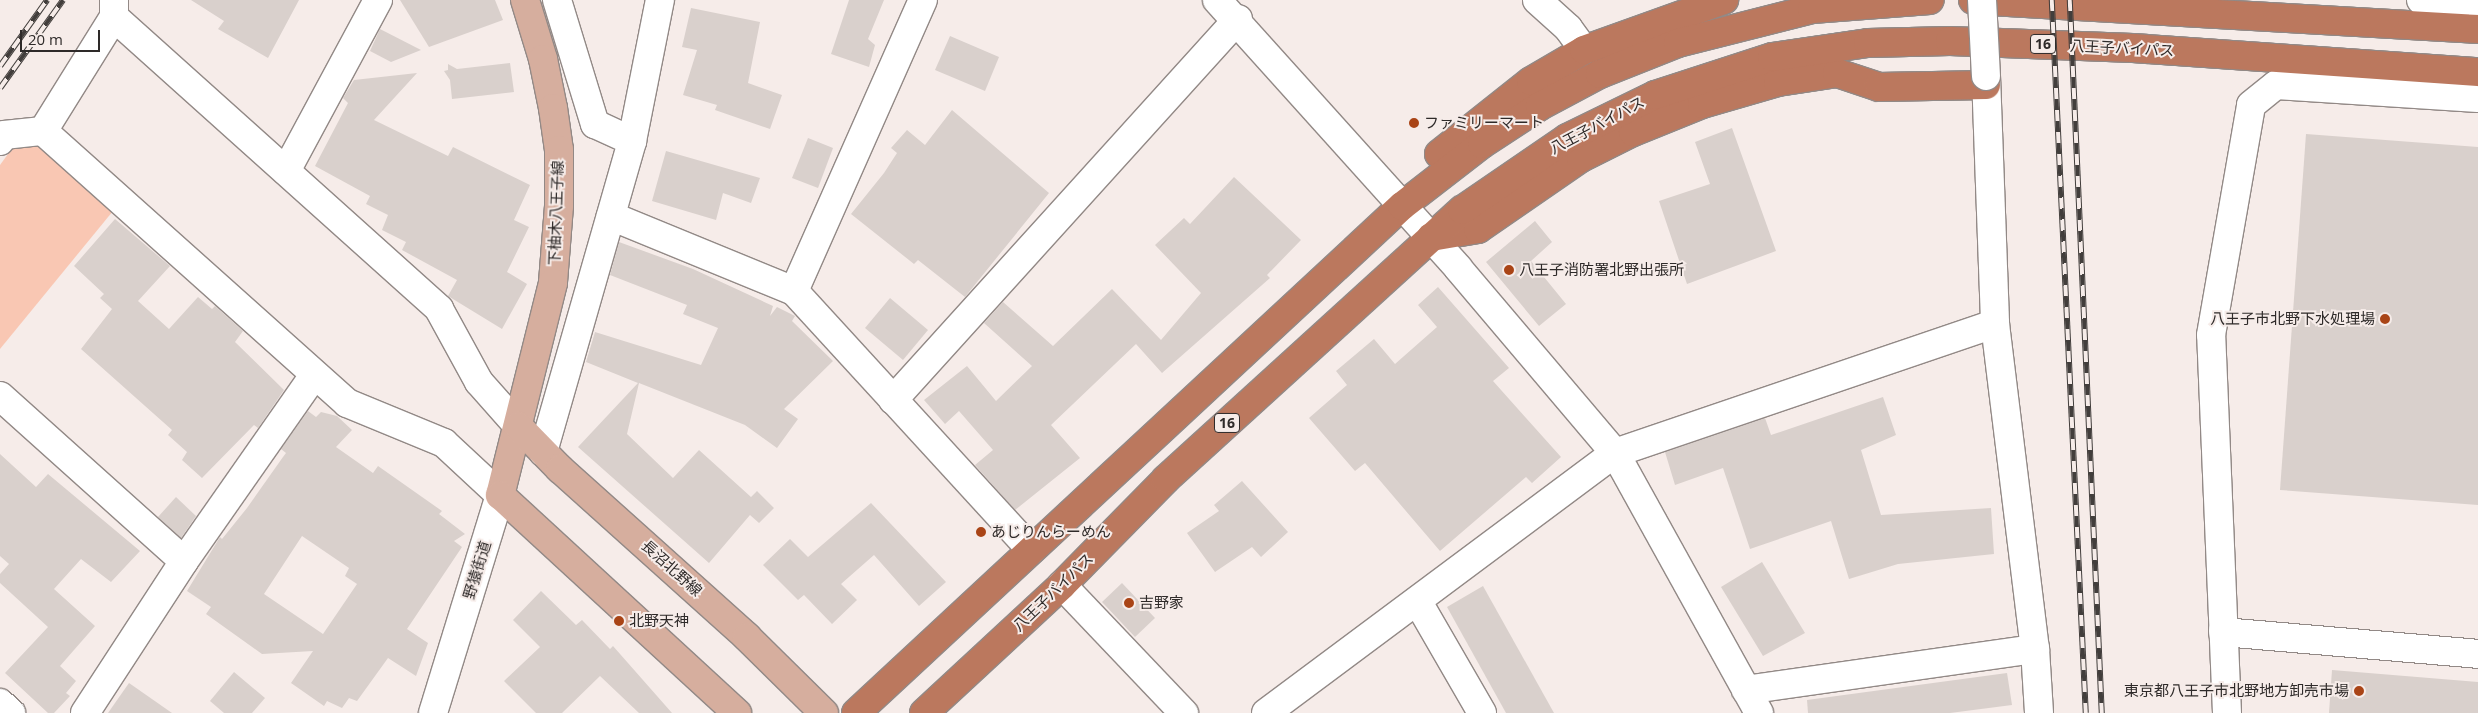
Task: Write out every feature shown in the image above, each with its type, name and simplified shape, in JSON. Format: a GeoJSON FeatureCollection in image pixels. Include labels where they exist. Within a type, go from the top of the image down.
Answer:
{"type":"FeatureCollection","features":[{"type":"Feature","properties":{"kind":"highway"},"geometry":{"type":"LineString","coordinates":[[1402,206],[1424,168],[1446,148],[1531,81],[1584,50],[1724,0]]}},
{"type":"Feature","properties":{"kind":"highway"},"geometry":{"type":"LineString","coordinates":[[856,713],[1402,206],[1462,158],[1540,106],[1600,74],[1678,43],[1812,10],[1930,0]]}},
{"type":"Feature","properties":{"kind":"highway"},"geometry":{"type":"LineString","coordinates":[[1973,0],[2478,30]]}},
{"type":"Feature","properties":{"kind":"highway","name":"八王子バイパス"},"geometry":{"type":"LineString","coordinates":[[924,713],[1062,585],[1166,479],[1430,237],[1505,177],[1618,111],[1694,80],[1772,57],[1820,48],[1950,41],[2133,48],[2478,72]]}},
{"type":"Feature","properties":{"kind":"highway"},"geometry":{"type":"LineString","coordinates":[[1430,237],[1478,229],[1582,158],[1633,132],[1702,104],[1778,82],[1836,73],[1879,87],[1986,80]]}},
{"type":"Feature","properties":{"kind":"main road","name":"下柚木八王子線"},"geometry":{"type":"LineString","coordinates":[[518,426],[553,283],[559,206],[559,150],[553,108],[543,59],[525,0]]}},
{"type":"Feature","properties":{"kind":"main road","name":"長沼北野線"},"geometry":{"type":"LineString","coordinates":[[518,426],[543,452],[747,637],[824,713]]}},
{"type":"Feature","properties":{"kind":"main road","name":"野猿街道"},"geometry":{"type":"LineString","coordinates":[[500,495],[518,426]]}},
{"type":"Feature","properties":{"kind":"main road"},"geometry":{"type":"LineString","coordinates":[[500,495],[736,713]]}},
{"type":"Feature","properties":{"kind":"street"},"geometry":{"type":"LineString","coordinates":[[286,171],[378,0]]}},
{"type":"Feature","properties":{"kind":"street"},"geometry":{"type":"LineString","coordinates":[[557,0],[595,124],[632,141]]}},
{"type":"Feature","properties":{"kind":"street"},"geometry":{"type":"LineString","coordinates":[[543,452],[632,141],[660,0]]}},
{"type":"Feature","properties":{"kind":"street"},"geometry":{"type":"LineString","coordinates":[[794,291],[923,0]]}},
{"type":"Feature","properties":{"kind":"street"},"geometry":{"type":"LineString","coordinates":[[1217,0],[1238,20],[1430,237],[1615,453],[1752,702],[2036,648]]}},
{"type":"Feature","properties":{"kind":"street"},"geometry":{"type":"LineString","coordinates":[[1537,0],[1568,28],[1584,50]]}},
{"type":"Feature","properties":{"kind":"street"},"geometry":{"type":"LineString","coordinates":[[1982,0],[1995,324],[2036,648],[2039,713]]}},
{"type":"Feature","properties":{"kind":"street"},"geometry":{"type":"LineString","coordinates":[[2421,0],[2478,4]]}},
{"type":"Feature","properties":{"kind":"street"},"geometry":{"type":"LineString","coordinates":[[43,131],[114,9],[286,171],[439,309],[479,382],[518,426]]}},
{"type":"Feature","properties":{"kind":"street"},"geometry":{"type":"LineString","coordinates":[[892,400],[1238,20]]}},
{"type":"Feature","properties":{"kind":"street"},"geometry":{"type":"LineString","coordinates":[[2227,713],[2211,335],[2251,105],[2276,85],[2478,98]]}},
{"type":"Feature","properties":{"kind":"street"},"geometry":{"type":"LineString","coordinates":[[0,140],[4,135],[43,131],[346,403],[444,443],[500,495]]}},
{"type":"Feature","properties":{"kind":"street"},"geometry":{"type":"LineString","coordinates":[[611,216],[794,291],[1031,550]]}},
{"type":"Feature","properties":{"kind":"street"},"geometry":{"type":"LineString","coordinates":[[1266,713],[1418,602],[1615,453],[1995,324]]}},
{"type":"Feature","properties":{"kind":"street"},"geometry":{"type":"LineString","coordinates":[[86,713],[184,561],[314,375]]}},
{"type":"Feature","properties":{"kind":"street"},"geometry":{"type":"LineString","coordinates":[[0,396],[184,561]]}},
{"type":"Feature","properties":{"kind":"street","name":"野猿街道"},"geometry":{"type":"LineString","coordinates":[[433,713],[500,495]]}},
{"type":"Feature","properties":{"kind":"street"},"geometry":{"type":"LineString","coordinates":[[1062,585],[1184,713]]}},
{"type":"Feature","properties":{"kind":"street"},"geometry":{"type":"LineString","coordinates":[[1418,602],[1482,713]]}},
{"type":"Feature","properties":{"kind":"street"},"geometry":{"type":"LineString","coordinates":[[2223,632],[2478,654]]}},
{"type":"Feature","properties":{"kind":"street"},"geometry":{"type":"LineString","coordinates":[[0,703],[11,713]]}},
{"type":"Feature","properties":{"kind":"shaded area"},"geometry":{"type":"Polygon","coordinates":[[[37,142],[113,211],[0,349],[0,165],[16,143],[37,142]]]}},
{"type":"Feature","properties":{"kind":"building"},"geometry":{"type":"Polygon","coordinates":[[[191,0],[299,0],[268,58],[218,29],[224,21],[191,0]]]}},
{"type":"Feature","properties":{"kind":"building"},"geometry":{"type":"Polygon","coordinates":[[[400,0],[495,0],[503,20],[429,47],[400,0]]]}},
{"type":"Feature","properties":{"kind":"building"},"geometry":{"type":"Polygon","coordinates":[[[849,0],[884,0],[868,39],[875,45],[869,67],[831,54],[849,0]]]}},
{"type":"Feature","properties":{"kind":"building"},"geometry":{"type":"Polygon","coordinates":[[[691,8],[760,22],[748,83],[782,95],[770,129],[715,110],[717,105],[683,95],[697,50],[682,47],[691,8]]]}},
{"type":"Feature","properties":{"kind":"building"},"geometry":{"type":"Polygon","coordinates":[[[380,29],[421,50],[391,62],[370,51],[380,29]]]}},
{"type":"Feature","properties":{"kind":"building"},"geometry":{"type":"Polygon","coordinates":[[[950,36],[999,57],[985,91],[935,70],[950,36]]]}},
{"type":"Feature","properties":{"kind":"building"},"geometry":{"type":"Polygon","coordinates":[[[510,63],[514,92],[452,99],[450,80],[444,71],[448,70],[448,64],[457,69],[510,63]]]}},
{"type":"Feature","properties":{"kind":"building"},"geometry":{"type":"Polygon","coordinates":[[[417,73],[374,120],[448,156],[453,147],[530,185],[514,220],[529,227],[507,272],[527,284],[502,329],[448,296],[457,280],[402,250],[406,242],[382,230],[388,215],[366,204],[370,196],[315,166],[348,103],[343,98],[354,80],[417,73]]]}},
{"type":"Feature","properties":{"kind":"building"},"geometry":{"type":"Polygon","coordinates":[[[952,110],[1049,193],[965,297],[918,260],[914,264],[851,214],[884,173],[897,153],[891,148],[907,130],[925,145],[952,110]]]}},
{"type":"Feature","properties":{"kind":"building"},"geometry":{"type":"Polygon","coordinates":[[[1732,128],[1776,251],[1687,284],[1659,201],[1710,184],[1695,142],[1732,128]]]}},
{"type":"Feature","properties":{"kind":"building","name":"八王子市北野下水処理場"},"geometry":{"type":"Polygon","coordinates":[[[2306,134],[2478,147],[2478,505],[2280,490],[2306,134]]]}},
{"type":"Feature","properties":{"kind":"building"},"geometry":{"type":"Polygon","coordinates":[[[808,138],[833,148],[818,188],[792,178],[808,138]]]}},
{"type":"Feature","properties":{"kind":"building"},"geometry":{"type":"Polygon","coordinates":[[[666,151],[760,178],[751,203],[723,193],[716,220],[652,201],[666,151]]]}},
{"type":"Feature","properties":{"kind":"building"},"geometry":{"type":"Polygon","coordinates":[[[1234,177],[1301,240],[1267,275],[1270,278],[1162,373],[1136,344],[1051,425],[1080,458],[1015,510],[975,465],[993,450],[959,411],[945,424],[924,400],[967,366],[996,401],[1032,366],[984,323],[1003,302],[1053,346],[1112,289],[1161,340],[1201,293],[1155,245],[1184,218],[1190,224],[1234,177]]]}},
{"type":"Feature","properties":{"kind":"building"},"geometry":{"type":"Polygon","coordinates":[[[115,219],[170,266],[138,301],[169,329],[198,297],[212,309],[215,306],[243,331],[235,342],[284,390],[258,428],[254,425],[202,478],[182,460],[187,452],[168,435],[172,430],[81,349],[112,309],[100,298],[104,294],[74,266],[115,219]]]}},
{"type":"Feature","properties":{"kind":"building"},"geometry":{"type":"Polygon","coordinates":[[[1535,221],[1552,242],[1531,261],[1566,304],[1539,326],[1486,262],[1535,221]]]}},
{"type":"Feature","properties":{"kind":"building"},"geometry":{"type":"Polygon","coordinates":[[[619,242],[693,269],[773,306],[770,316],[777,307],[795,316],[792,321],[833,361],[784,409],[798,419],[777,448],[745,425],[639,383],[627,434],[673,478],[699,450],[751,497],[757,491],[774,508],[759,523],[750,515],[709,563],[578,447],[638,383],[586,362],[595,332],[701,365],[718,328],[683,314],[687,305],[610,275],[619,242]]]}},
{"type":"Feature","properties":{"kind":"building"},"geometry":{"type":"Polygon","coordinates":[[[1438,287],[1509,368],[1493,381],[1561,457],[1532,483],[1526,477],[1440,551],[1365,463],[1355,471],[1309,418],[1347,385],[1336,371],[1374,339],[1395,364],[1437,327],[1418,305],[1438,287]]]}},
{"type":"Feature","properties":{"kind":"building"},"geometry":{"type":"Polygon","coordinates":[[[890,298],[928,330],[903,360],[865,328],[890,298]]]}},
{"type":"Feature","properties":{"kind":"building"},"geometry":{"type":"Polygon","coordinates":[[[1883,397],[1896,435],[1861,450],[1881,515],[1991,508],[1994,554],[1898,564],[1849,579],[1831,521],[1750,549],[1723,468],[1675,485],[1665,452],[1765,418],[1771,435],[1883,397]]]}},
{"type":"Feature","properties":{"kind":"building"},"geometry":{"type":"Polygon","coordinates":[[[308,411],[316,417],[321,412],[337,416],[352,430],[336,447],[373,473],[378,466],[442,511],[439,514],[465,534],[454,541],[462,547],[407,629],[428,643],[416,676],[388,658],[357,701],[349,698],[342,708],[327,701],[324,706],[291,683],[313,651],[262,654],[206,614],[211,607],[187,591],[220,537],[222,539],[247,508],[286,453],[281,449],[308,411]],[[302,536],[264,594],[323,634],[357,584],[345,576],[349,568],[302,536]]]}},
{"type":"Feature","properties":{"kind":"building"},"geometry":{"type":"Polygon","coordinates":[[[0,454],[36,487],[48,474],[140,551],[111,582],[81,559],[54,589],[95,626],[60,666],[76,681],[66,693],[70,696],[54,713],[48,713],[5,673],[48,627],[0,583],[0,574],[9,564],[0,556],[0,454]]]}},
{"type":"Feature","properties":{"kind":"building"},"geometry":{"type":"Polygon","coordinates":[[[1242,481],[1288,532],[1261,557],[1252,547],[1215,572],[1187,533],[1219,511],[1214,505],[1242,481]]]}},
{"type":"Feature","properties":{"kind":"building"},"geometry":{"type":"Polygon","coordinates":[[[176,497],[196,516],[181,538],[158,517],[176,497]]]}},
{"type":"Feature","properties":{"kind":"building"},"geometry":{"type":"Polygon","coordinates":[[[871,503],[946,582],[919,606],[874,555],[841,584],[857,600],[832,624],[804,595],[798,600],[763,565],[790,539],[808,557],[871,503]]]}},
{"type":"Feature","properties":{"kind":"building"},"geometry":{"type":"Polygon","coordinates":[[[1762,562],[1805,633],[1763,656],[1721,587],[1762,562]]]}},
{"type":"Feature","properties":{"kind":"building"},"geometry":{"type":"Polygon","coordinates":[[[1122,583],[1155,618],[1135,637],[1102,602],[1122,583]]]}},
{"type":"Feature","properties":{"kind":"building"},"geometry":{"type":"Polygon","coordinates":[[[1483,586],[1554,713],[1506,713],[1447,607],[1483,586]]]}},
{"type":"Feature","properties":{"kind":"building"},"geometry":{"type":"Polygon","coordinates":[[[541,591],[576,625],[582,620],[610,649],[613,646],[672,713],[639,713],[600,676],[562,713],[536,713],[504,681],[540,647],[513,620],[541,591]]]}},
{"type":"Feature","properties":{"kind":"building"},"geometry":{"type":"Polygon","coordinates":[[[2332,670],[2478,682],[2478,713],[2329,713],[2332,670]]]}},
{"type":"Feature","properties":{"kind":"building"},"geometry":{"type":"Polygon","coordinates":[[[234,672],[265,698],[252,713],[224,713],[210,701],[234,672]]]}},
{"type":"Feature","properties":{"kind":"building"},"geometry":{"type":"Polygon","coordinates":[[[2007,673],[2012,705],[1950,713],[1808,713],[1807,700],[2007,673]]]}},
{"type":"Feature","properties":{"kind":"building"},"geometry":{"type":"Polygon","coordinates":[[[129,683],[172,713],[108,713],[129,683]]]}},
{"type":"Feature","properties":{"kind":"railway"},"geometry":{"type":"LineString","coordinates":[[0,66],[47,0]]}},
{"type":"Feature","properties":{"kind":"railway"},"geometry":{"type":"LineString","coordinates":[[0,88],[63,0]]}},
{"type":"Feature","properties":{"kind":"railway"},"geometry":{"type":"LineString","coordinates":[[2052,0],[2086,713]]}},
{"type":"Feature","properties":{"kind":"railway"},"geometry":{"type":"LineString","coordinates":[[2070,0],[2102,713]]}},
{"type":"Feature","properties":{"kind":"place","name":"ファミリーマート"},"geometry":{"type":"Point","coordinates":[1414,123]}},
{"type":"Feature","properties":{"kind":"place","name":"八王子消防署北野出張所"},"geometry":{"type":"Point","coordinates":[1509,270]}},
{"type":"Feature","properties":{"kind":"place","name":"八王子市北野下水処理場"},"geometry":{"type":"Point","coordinates":[2385,319]}},
{"type":"Feature","properties":{"kind":"place","name":"あじりんらーめん"},"geometry":{"type":"Point","coordinates":[981,532]}},
{"type":"Feature","properties":{"kind":"place","name":"吉野家"},"geometry":{"type":"Point","coordinates":[1129,603]}},
{"type":"Feature","properties":{"kind":"place","name":"北野天神"},"geometry":{"type":"Point","coordinates":[619,621]}},
{"type":"Feature","properties":{"kind":"place","name":"東京都八王子市北野地方卸売市場"},"geometry":{"type":"Point","coordinates":[2359,691]}}]}
